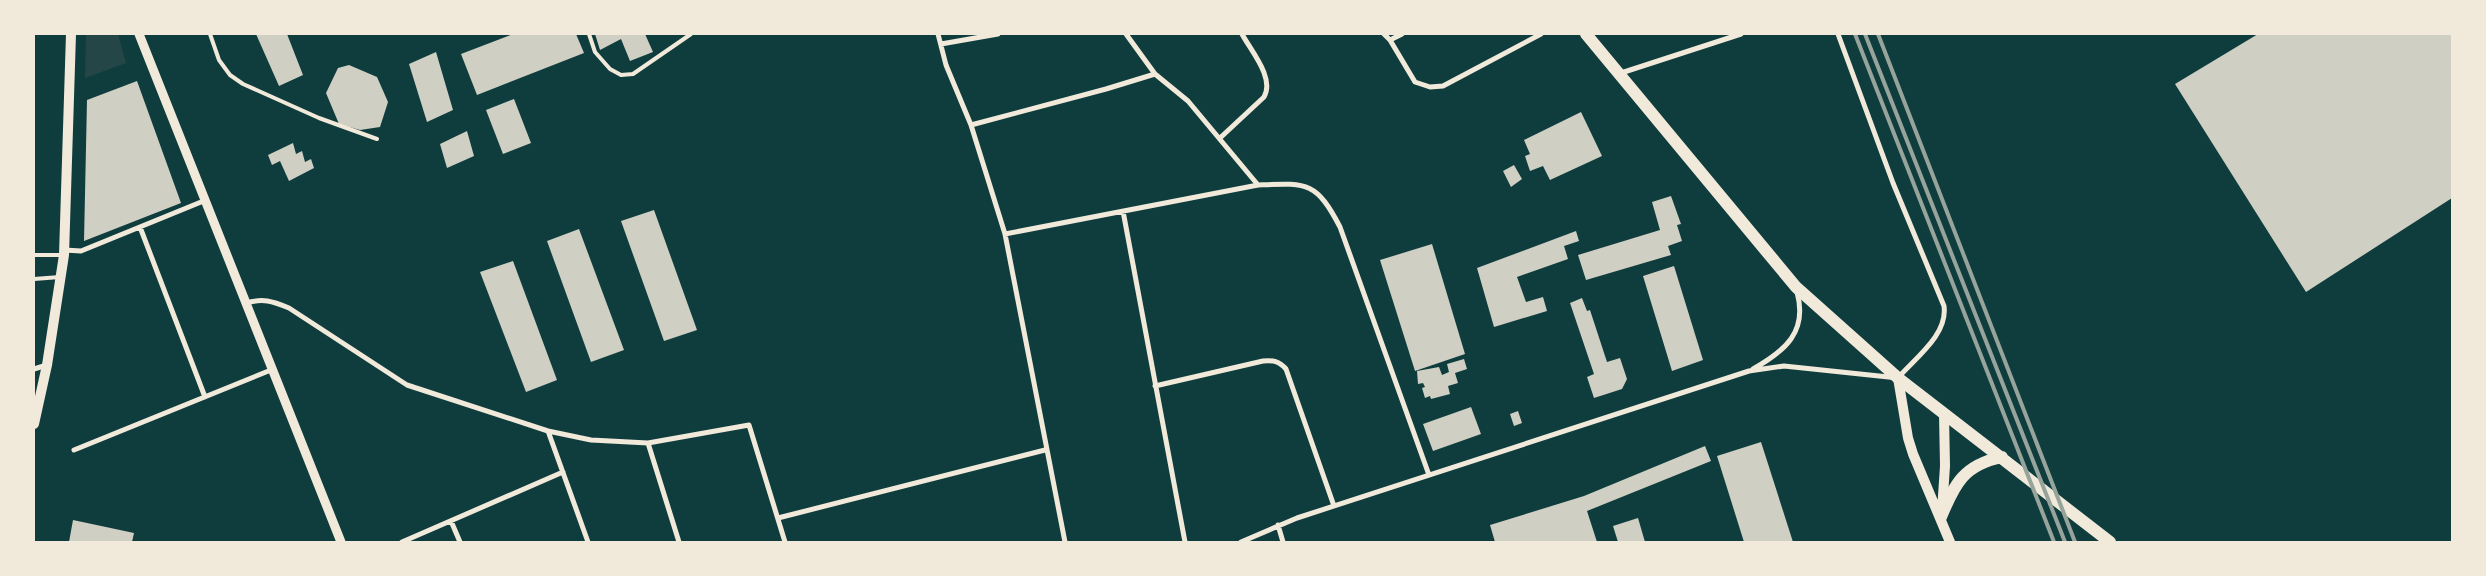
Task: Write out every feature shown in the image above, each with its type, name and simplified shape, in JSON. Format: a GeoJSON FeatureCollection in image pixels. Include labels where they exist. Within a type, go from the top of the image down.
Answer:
{"type":"FeatureCollection","features":[{"type":"Feature","properties":{"kind":"main road"},"geometry":{"type":"LineString","coordinates":[[34,424],[47,365],[64,252],[71,34]]}},
{"type":"Feature","properties":{"kind":"main road"},"geometry":{"type":"LineString","coordinates":[[1586,34],[1796,287],[1898,378],[2110,542]]}},
{"type":"Feature","properties":{"kind":"main road"},"geometry":{"type":"LineString","coordinates":[[1898,378],[1908,438],[1950,542]]}},
{"type":"Feature","properties":{"kind":"main road"},"geometry":{"type":"LineString","coordinates":[[1941,518],[1945,466],[1944,414]]}},
{"type":"Feature","properties":{"kind":"main road"},"geometry":{"type":"LineString","coordinates":[[1941,518],[1951,493],[1960,479],[1972,468],[1986,460],[2002,457]]}},
{"type":"Feature","properties":{"kind":"street"},"geometry":{"type":"LineString","coordinates":[[139,34],[341,542]]}},
{"type":"Feature","properties":{"kind":"street"},"geometry":{"type":"LineString","coordinates":[[938,34],[946,65],[971,125],[1005,234],[1065,542]]}},
{"type":"Feature","properties":{"kind":"street"},"geometry":{"type":"LineString","coordinates":[[941,44],[998,34]]}},
{"type":"Feature","properties":{"kind":"street"},"geometry":{"type":"LineString","coordinates":[[1134,34],[1127,35],[1155,74],[1188,101],[1258,185]]}},
{"type":"Feature","properties":{"kind":"street"},"geometry":{"type":"LineString","coordinates":[[1220,138],[1268,91],[1268,82],[1242,34]]}},
{"type":"Feature","properties":{"kind":"street"},"geometry":{"type":"LineString","coordinates":[[1384,34],[1390,40],[1415,82],[1437,87],[1443,86],[1541,34]]}},
{"type":"Feature","properties":{"kind":"street"},"geometry":{"type":"LineString","coordinates":[[1390,40],[1402,34]]}},
{"type":"Feature","properties":{"kind":"street"},"geometry":{"type":"LineString","coordinates":[[1620,74],[1741,34]]}},
{"type":"Feature","properties":{"kind":"street"},"geometry":{"type":"LineString","coordinates":[[1241,542],[1278,525],[1334,506],[1749,371],[1784,366],[1898,378],[1937,335],[1944,319],[1944,306],[1894,183],[1838,34]]}},
{"type":"Feature","properties":{"kind":"street"},"geometry":{"type":"LineString","coordinates":[[971,125],[1155,74]]}},
{"type":"Feature","properties":{"kind":"street"},"geometry":{"type":"LineString","coordinates":[[1005,234],[1258,185],[1296,184],[1305,186],[1321,195],[1340,226],[1429,475]]}},
{"type":"Feature","properties":{"kind":"street"},"geometry":{"type":"LineString","coordinates":[[64,252],[81,251],[206,200]]}},
{"type":"Feature","properties":{"kind":"street"},"geometry":{"type":"LineString","coordinates":[[1123,211],[1185,542]]}},
{"type":"Feature","properties":{"kind":"street"},"geometry":{"type":"LineString","coordinates":[[140,227],[205,396]]}},
{"type":"Feature","properties":{"kind":"street"},"geometry":{"type":"LineString","coordinates":[[1749,371],[1776,356],[1798,327],[1801,316],[1796,287]]}},
{"type":"Feature","properties":{"kind":"street"},"geometry":{"type":"LineString","coordinates":[[246,303],[261,299],[289,308],[407,385],[548,431],[592,440],[648,443],[748,425],[785,542]]}},
{"type":"Feature","properties":{"kind":"street"},"geometry":{"type":"LineString","coordinates":[[1155,386],[1263,361],[1277,361],[1286,369],[1334,506]]}},
{"type":"Feature","properties":{"kind":"street"},"geometry":{"type":"LineString","coordinates":[[34,369],[47,365]]}},
{"type":"Feature","properties":{"kind":"street"},"geometry":{"type":"LineString","coordinates":[[74,450],[271,370]]}},
{"type":"Feature","properties":{"kind":"street"},"geometry":{"type":"LineString","coordinates":[[548,431],[588,542]]}},
{"type":"Feature","properties":{"kind":"street"},"geometry":{"type":"LineString","coordinates":[[648,443],[679,542]]}},
{"type":"Feature","properties":{"kind":"street"},"geometry":{"type":"LineString","coordinates":[[778,518],[1046,450]]}},
{"type":"Feature","properties":{"kind":"street"},"geometry":{"type":"LineString","coordinates":[[402,542],[563,472]]}},
{"type":"Feature","properties":{"kind":"street"},"geometry":{"type":"LineString","coordinates":[[451,521],[460,542]]}},
{"type":"Feature","properties":{"kind":"street"},"geometry":{"type":"LineString","coordinates":[[1278,525],[1283,542]]}},
{"type":"Feature","properties":{"kind":"lane"},"geometry":{"type":"LineString","coordinates":[[210,34],[219,60],[230,75],[243,84],[319,118],[377,139]]}},
{"type":"Feature","properties":{"kind":"lane"},"geometry":{"type":"LineString","coordinates":[[589,34],[595,52],[610,69],[621,75],[633,74],[690,34]]}},
{"type":"Feature","properties":{"kind":"lane"},"geometry":{"type":"LineString","coordinates":[[34,255],[64,252]]}},
{"type":"Feature","properties":{"kind":"lane"},"geometry":{"type":"LineString","coordinates":[[34,279],[60,277]]}},
{"type":"Feature","properties":{"kind":"shaded area"},"geometry":{"type":"Polygon","coordinates":[[[118,34],[126,63],[85,78],[86,35],[118,34]]]}},
{"type":"Feature","properties":{"kind":"building"},"geometry":{"type":"Polygon","coordinates":[[[256,34],[287,34],[303,75],[279,86],[256,34]]]}},
{"type":"Feature","properties":{"kind":"building"},"geometry":{"type":"Polygon","coordinates":[[[513,34],[576,34],[584,53],[477,95],[461,54],[513,34]]]}},
{"type":"Feature","properties":{"kind":"building"},"geometry":{"type":"Polygon","coordinates":[[[595,34],[645,34],[653,52],[630,61],[621,39],[600,50],[595,34]]]}},
{"type":"Feature","properties":{"kind":"building"},"geometry":{"type":"Polygon","coordinates":[[[2258,34],[2452,34],[2452,198],[2306,292],[2175,84],[2258,34]]]}},
{"type":"Feature","properties":{"kind":"building"},"geometry":{"type":"Polygon","coordinates":[[[436,52],[453,110],[427,122],[409,64],[436,52]]]}},
{"type":"Feature","properties":{"kind":"building"},"geometry":{"type":"Polygon","coordinates":[[[349,65],[377,77],[388,102],[380,127],[360,130],[339,124],[326,93],[338,68],[349,65]]]}},
{"type":"Feature","properties":{"kind":"building"},"geometry":{"type":"Polygon","coordinates":[[[137,81],[181,203],[84,241],[87,100],[137,81]]]}},
{"type":"Feature","properties":{"kind":"building"},"geometry":{"type":"Polygon","coordinates":[[[514,99],[531,143],[503,154],[486,110],[514,99]]]}},
{"type":"Feature","properties":{"kind":"building"},"geometry":{"type":"Polygon","coordinates":[[[1581,112],[1602,156],[1550,180],[1543,166],[1530,171],[1525,156],[1530,154],[1524,140],[1581,112]]]}},
{"type":"Feature","properties":{"kind":"building"},"geometry":{"type":"Polygon","coordinates":[[[467,131],[474,156],[447,168],[440,144],[467,131]]]}},
{"type":"Feature","properties":{"kind":"building"},"geometry":{"type":"Polygon","coordinates":[[[293,143],[296,154],[302,151],[305,162],[311,159],[314,168],[289,181],[280,161],[272,165],[268,155],[293,143]]]}},
{"type":"Feature","properties":{"kind":"building"},"geometry":{"type":"Polygon","coordinates":[[[1514,165],[1522,179],[1511,187],[1503,171],[1514,165]]]}},
{"type":"Feature","properties":{"kind":"building"},"geometry":{"type":"Polygon","coordinates":[[[1671,196],[1681,224],[1677,225],[1682,241],[1668,246],[1671,255],[1586,280],[1578,255],[1660,230],[1652,202],[1671,196]]]}},
{"type":"Feature","properties":{"kind":"building"},"geometry":{"type":"Polygon","coordinates":[[[654,210],[697,330],[664,341],[621,221],[654,210]]]}},
{"type":"Feature","properties":{"kind":"building"},"geometry":{"type":"Polygon","coordinates":[[[579,229],[624,350],[591,362],[547,241],[579,229]]]}},
{"type":"Feature","properties":{"kind":"building"},"geometry":{"type":"Polygon","coordinates":[[[1576,231],[1579,241],[1564,246],[1568,259],[1517,277],[1526,302],[1543,297],[1547,311],[1494,327],[1477,268],[1576,231]]]}},
{"type":"Feature","properties":{"kind":"building"},"geometry":{"type":"Polygon","coordinates":[[[1432,244],[1465,354],[1415,371],[1380,260],[1432,244]]]}},
{"type":"Feature","properties":{"kind":"building"},"geometry":{"type":"Polygon","coordinates":[[[513,261],[557,380],[526,392],[480,272],[513,261]]]}},
{"type":"Feature","properties":{"kind":"building"},"geometry":{"type":"Polygon","coordinates":[[[1674,266],[1703,360],[1672,371],[1643,276],[1674,266]]]}},
{"type":"Feature","properties":{"kind":"building"},"geometry":{"type":"Polygon","coordinates":[[[1582,298],[1587,311],[1590,310],[1607,362],[1620,358],[1627,379],[1622,389],[1594,398],[1587,377],[1594,374],[1570,303],[1582,298]]]}},
{"type":"Feature","properties":{"kind":"building"},"geometry":{"type":"Polygon","coordinates":[[[1464,359],[1467,369],[1455,373],[1458,383],[1448,386],[1450,394],[1431,399],[1430,396],[1425,398],[1422,388],[1425,387],[1423,383],[1418,384],[1417,371],[1439,367],[1442,375],[1449,372],[1447,364],[1464,359]]]}},
{"type":"Feature","properties":{"kind":"building"},"geometry":{"type":"Polygon","coordinates":[[[1471,407],[1481,434],[1433,451],[1423,424],[1471,407]]]}},
{"type":"Feature","properties":{"kind":"building"},"geometry":{"type":"Polygon","coordinates":[[[1518,411],[1522,423],[1514,426],[1510,414],[1518,411]]]}},
{"type":"Feature","properties":{"kind":"building"},"geometry":{"type":"Polygon","coordinates":[[[1761,442],[1793,542],[1744,542],[1717,456],[1761,442]]]}},
{"type":"Feature","properties":{"kind":"building"},"geometry":{"type":"Polygon","coordinates":[[[1705,446],[1711,461],[1587,511],[1597,542],[1495,542],[1490,525],[1584,496],[1705,446]]]}},
{"type":"Feature","properties":{"kind":"building"},"geometry":{"type":"Polygon","coordinates":[[[1638,518],[1645,542],[1618,542],[1613,526],[1638,518]]]}},
{"type":"Feature","properties":{"kind":"building"},"geometry":{"type":"Polygon","coordinates":[[[73,520],[134,533],[132,542],[69,542],[73,520]]]}},
{"type":"Feature","properties":{"kind":"railway"},"geometry":{"type":"LineString","coordinates":[[1855,34],[2054,542]]}},
{"type":"Feature","properties":{"kind":"railway"},"geometry":{"type":"LineString","coordinates":[[1865,34],[2065,542]]}},
{"type":"Feature","properties":{"kind":"railway"},"geometry":{"type":"LineString","coordinates":[[1878,34],[2075,542]]}}]}
